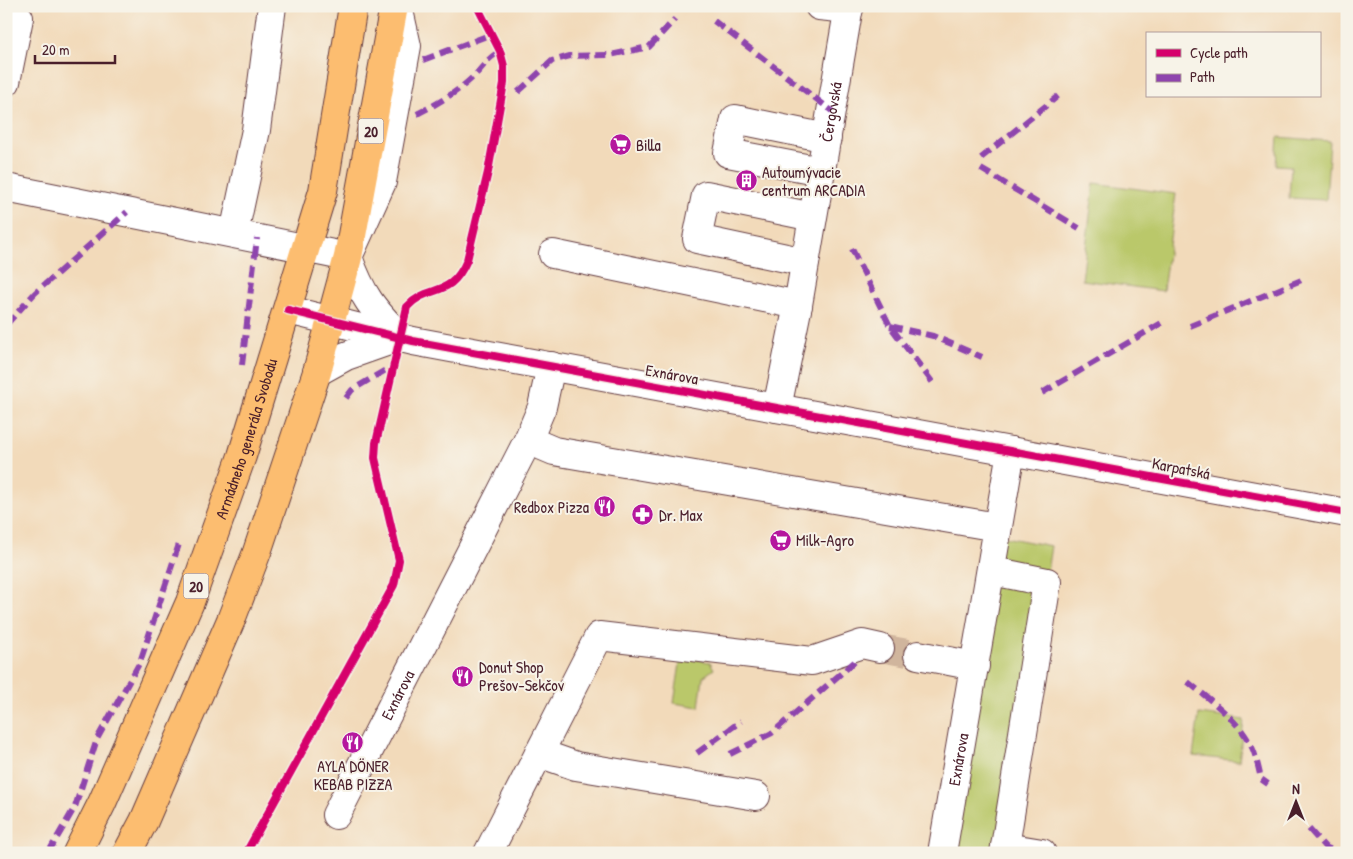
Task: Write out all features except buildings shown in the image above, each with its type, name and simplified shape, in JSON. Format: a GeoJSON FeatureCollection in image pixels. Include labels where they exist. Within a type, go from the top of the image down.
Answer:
{"type":"FeatureCollection","features":[{"type":"Feature","properties":{"kind":"main road","name":"Armádneho generála Svobodu"},"geometry":{"type":"LineString","coordinates":[[77,853],[102,803],[193,593],[240,465],[323,191],[353,6]]}},
{"type":"Feature","properties":{"kind":"main road","name":"20"},"geometry":{"type":"LineString","coordinates":[[127,853],[144,821],[231,620],[257,552],[316,372],[348,257],[394,6]]}},
{"type":"Feature","properties":{"kind":"street"},"geometry":{"type":"LineString","coordinates":[[6,82],[19,18],[7,6]]}},
{"type":"Feature","properties":{"kind":"street"},"geometry":{"type":"LineString","coordinates":[[234,233],[256,130],[272,6]]}},
{"type":"Feature","properties":{"kind":"street"},"geometry":{"type":"LineString","coordinates":[[316,372],[346,356],[400,338],[370,306],[358,285],[348,257],[382,182],[407,46],[398,6]]}},
{"type":"Feature","properties":{"kind":"street"},"geometry":{"type":"LineString","coordinates":[[819,6],[849,8]]}},
{"type":"Feature","properties":{"kind":"street","name":"Čergovská"},"geometry":{"type":"LineString","coordinates":[[777,408],[798,305],[849,8]]}},
{"type":"Feature","properties":{"kind":"street"},"geometry":{"type":"LineString","coordinates":[[821,172],[728,153],[735,119],[827,138]]}},
{"type":"Feature","properties":{"kind":"street"},"geometry":{"type":"LineString","coordinates":[[6,188],[348,257]]}},
{"type":"Feature","properties":{"kind":"street"},"geometry":{"type":"LineString","coordinates":[[805,262],[697,240],[706,195],[813,217]]}},
{"type":"Feature","properties":{"kind":"street"},"geometry":{"type":"LineString","coordinates":[[553,254],[798,305]]}},
{"type":"Feature","properties":{"kind":"street","name":"Exnárova"},"geometry":{"type":"LineString","coordinates":[[288,310],[400,338],[1011,450],[997,527],[992,571],[942,853]]}},
{"type":"Feature","properties":{"kind":"street","name":"Exnárova"},"geometry":{"type":"LineString","coordinates":[[336,815],[528,440],[542,407],[551,366]]}},
{"type":"Feature","properties":{"kind":"street"},"geometry":{"type":"LineString","coordinates":[[528,440],[554,450],[997,527]]}},
{"type":"Feature","properties":{"kind":"street","name":"Karpatská"},"geometry":{"type":"LineString","coordinates":[[1011,450],[1347,513]]}},
{"type":"Feature","properties":{"kind":"street"},"geometry":{"type":"LineString","coordinates":[[992,571],[1046,582],[1005,850],[1042,853]]}},
{"type":"Feature","properties":{"kind":"street"},"geometry":{"type":"LineString","coordinates":[[488,853],[600,636],[812,661],[862,644],[880,648]]}},
{"type":"Feature","properties":{"kind":"street"},"geometry":{"type":"LineString","coordinates":[[918,655],[975,666]]}},
{"type":"Feature","properties":{"kind":"street"},"geometry":{"type":"LineString","coordinates":[[539,753],[576,766],[756,796]]}},
{"type":"Feature","properties":{"kind":"green space"},"geometry":{"type":"Polygon","coordinates":[[[1278,137],[1330,141],[1326,200],[1289,198],[1291,166],[1276,165],[1278,137]]]}},
{"type":"Feature","properties":{"kind":"green space"},"geometry":{"type":"Polygon","coordinates":[[[1094,183],[1176,194],[1163,291],[1082,280],[1094,183]]]}},
{"type":"Feature","properties":{"kind":"green space"},"geometry":{"type":"Polygon","coordinates":[[[989,534],[1051,546],[1003,853],[933,853],[989,534]]]}},
{"type":"Feature","properties":{"kind":"green space"},"geometry":{"type":"Polygon","coordinates":[[[681,657],[710,662],[714,669],[703,677],[699,707],[674,703],[681,657]]]}},
{"type":"Feature","properties":{"kind":"green space"},"geometry":{"type":"Polygon","coordinates":[[[1199,714],[1244,720],[1239,761],[1193,756],[1199,714]]]}},
{"type":"Feature","properties":{"kind":"tunnel"},"geometry":{"type":"LineString","coordinates":[[880,648],[918,655]]}},
{"type":"Feature","properties":{"kind":"marked path"},"geometry":{"type":"LineString","coordinates":[[518,92],[552,61],[570,56],[610,55],[649,47],[675,19]]}},
{"type":"Feature","properties":{"kind":"marked path"},"geometry":{"type":"LineString","coordinates":[[714,21],[832,111]]}},
{"type":"Feature","properties":{"kind":"marked path"},"geometry":{"type":"LineString","coordinates":[[423,60],[492,34]]}},
{"type":"Feature","properties":{"kind":"marked path"},"geometry":{"type":"LineString","coordinates":[[417,114],[459,89],[491,57],[500,51]]}},
{"type":"Feature","properties":{"kind":"marked path"},"geometry":{"type":"LineString","coordinates":[[981,158],[1058,96]]}},
{"type":"Feature","properties":{"kind":"marked path"},"geometry":{"type":"LineString","coordinates":[[981,169],[1079,228]]}},
{"type":"Feature","properties":{"kind":"marked path"},"geometry":{"type":"LineString","coordinates":[[6,325],[35,293],[127,212]]}},
{"type":"Feature","properties":{"kind":"marked path"},"geometry":{"type":"LineString","coordinates":[[242,365],[257,238]]}},
{"type":"Feature","properties":{"kind":"marked path"},"geometry":{"type":"LineString","coordinates":[[852,249],[890,326],[933,383]]}},
{"type":"Feature","properties":{"kind":"marked path"},"geometry":{"type":"LineString","coordinates":[[1190,326],[1304,279]]}},
{"type":"Feature","properties":{"kind":"marked path"},"geometry":{"type":"LineString","coordinates":[[1042,393],[1165,321]]}},
{"type":"Feature","properties":{"kind":"marked path"},"geometry":{"type":"LineString","coordinates":[[890,326],[933,336],[982,357]]}},
{"type":"Feature","properties":{"kind":"marked path"},"geometry":{"type":"LineString","coordinates":[[346,398],[352,390],[394,365]]}},
{"type":"Feature","properties":{"kind":"marked path"},"geometry":{"type":"LineString","coordinates":[[48,853],[75,807],[97,739],[140,662],[180,541]]}},
{"type":"Feature","properties":{"kind":"marked path"},"geometry":{"type":"LineString","coordinates":[[730,754],[772,733],[859,658]]}},
{"type":"Feature","properties":{"kind":"marked path"},"geometry":{"type":"LineString","coordinates":[[1188,682],[1226,713],[1242,732],[1254,752],[1261,779],[1268,784]]}},
{"type":"Feature","properties":{"kind":"marked path"},"geometry":{"type":"LineString","coordinates":[[697,753],[741,721]]}},
{"type":"Feature","properties":{"kind":"marked path"},"geometry":{"type":"LineString","coordinates":[[1309,829],[1325,847],[1339,853]]}},
{"type":"Feature","properties":{"kind":"cycle path"},"geometry":{"type":"LineString","coordinates":[[246,853],[394,585],[399,560],[375,458],[376,443],[407,307],[423,295],[439,290],[454,281],[460,273],[467,260],[488,172],[504,83],[504,66],[500,51],[477,6]]}},
{"type":"Feature","properties":{"kind":"cycle path"},"geometry":{"type":"LineString","coordinates":[[288,310],[413,341],[1347,513]]}},
{"type":"Feature","properties":{"kind":"place","name":"Billa"},"geometry":{"type":"Point","coordinates":[620,145]}},
{"type":"Feature","properties":{"kind":"place","name":"Autoumývacie centrum ARCADIA"},"geometry":{"type":"Point","coordinates":[746,181]}},
{"type":"Feature","properties":{"kind":"place","name":"Redbox Pizza"},"geometry":{"type":"Point","coordinates":[605,507]}},
{"type":"Feature","properties":{"kind":"place","name":"Dr. Max"},"geometry":{"type":"Point","coordinates":[643,515]}},
{"type":"Feature","properties":{"kind":"place","name":"Milk-Agro"},"geometry":{"type":"Point","coordinates":[780,540]}},
{"type":"Feature","properties":{"kind":"place","name":"Donut Shop Prešov-Sekčov"},"geometry":{"type":"Point","coordinates":[463,676]}},
{"type":"Feature","properties":{"kind":"place","name":"AYLA DÖNER KEBAB PIZZA"},"geometry":{"type":"Point","coordinates":[353,742]}}]}
